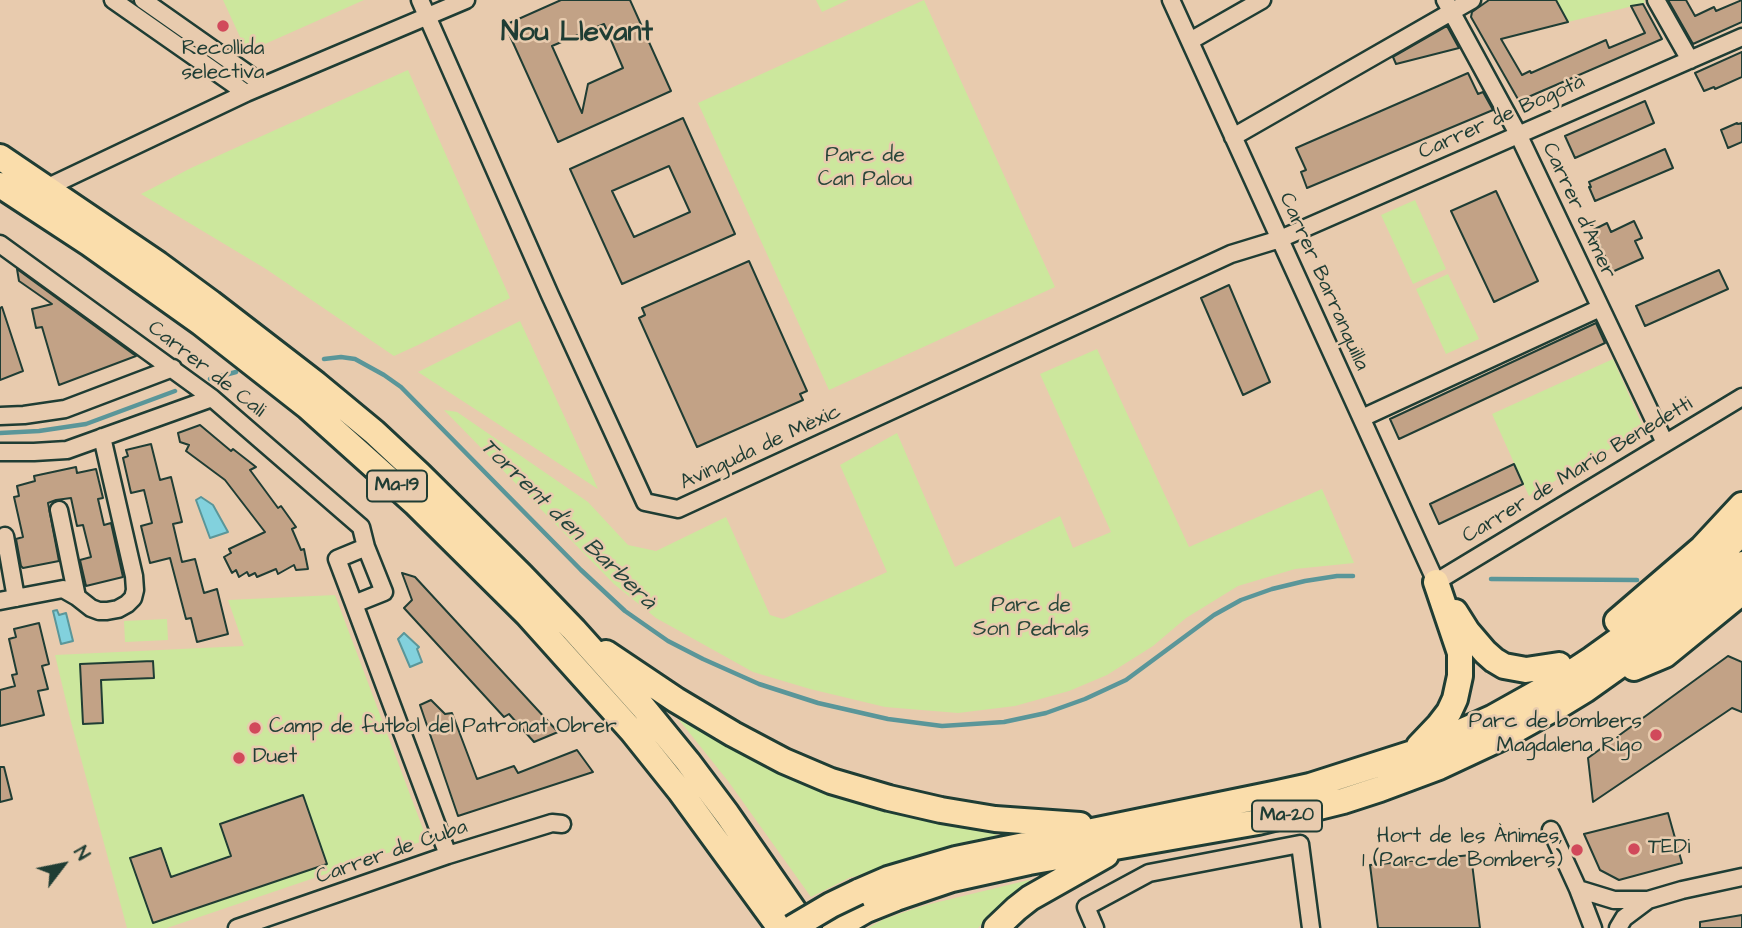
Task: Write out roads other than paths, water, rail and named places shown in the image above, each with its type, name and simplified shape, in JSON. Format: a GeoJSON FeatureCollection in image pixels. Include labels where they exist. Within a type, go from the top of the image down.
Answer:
{"type":"FeatureCollection","features":[{"type":"Feature","properties":{"kind":"highway","name":"Ma-19"},"geometry":{"type":"LineString","coordinates":[[0,157],[158,264],[316,384],[374,432],[471,524],[574,630],[643,707],[688,762],[806,928]]}},
{"type":"Feature","properties":{"kind":"highway","name":"Ma-19"},"geometry":{"type":"LineString","coordinates":[[0,185],[201,323],[308,407],[415,503],[527,614],[632,731],[680,791],[780,928]]}},
{"type":"Feature","properties":{"kind":"highway"},"geometry":{"type":"LineString","coordinates":[[1492,718],[1636,607],[1702,548],[1742,505]]}},
{"type":"Feature","properties":{"kind":"highway","name":"Ma-20"},"geometry":{"type":"LineString","coordinates":[[1122,836],[1310,786],[1413,753],[1492,718],[1560,680],[1624,636],[1684,588],[1742,533]]}},
{"type":"Feature","properties":{"kind":"highway","name":"Ma-20"},"geometry":{"type":"LineString","coordinates":[[835,928],[888,879],[956,859],[1122,836],[1258,822],[1343,801],[1439,767],[1501,738],[1585,690],[1679,621],[1742,564]]}},
{"type":"Feature","properties":{"kind":"highway"},"geometry":{"type":"LineString","coordinates":[[1436,582],[1467,631],[1494,660],[1504,666],[1526,670],[1559,665]]}},
{"type":"Feature","properties":{"kind":"highway"},"geometry":{"type":"LineString","coordinates":[[1413,753],[1449,712],[1460,676],[1460,653],[1436,582]]}},
{"type":"Feature","properties":{"kind":"highway"},"geometry":{"type":"LineString","coordinates":[[1585,690],[1665,654],[1742,592]]}},
{"type":"Feature","properties":{"kind":"highway"},"geometry":{"type":"LineString","coordinates":[[574,630],[677,700],[733,734],[783,761],[831,780],[889,798],[941,810],[995,820],[1122,836]]}},
{"type":"Feature","properties":{"kind":"highway"},"geometry":{"type":"LineString","coordinates":[[996,928],[1042,890],[1092,862],[1122,836]]}},
{"type":"Feature","properties":{"kind":"highway","name":"Ma-20"},"geometry":{"type":"LineString","coordinates":[[792,928],[831,905],[862,901]]}},
{"type":"Feature","properties":{"kind":"street"},"geometry":{"type":"LineString","coordinates":[[113,0],[246,93]]}},
{"type":"Feature","properties":{"kind":"street"},"geometry":{"type":"LineString","coordinates":[[143,0],[264,85]]}},
{"type":"Feature","properties":{"kind":"street","name":"Avinguda de Mèxic"},"geometry":{"type":"LineString","coordinates":[[419,0],[645,502],[678,509],[1231,254],[1280,239]]}},
{"type":"Feature","properties":{"kind":"street"},"geometry":{"type":"LineString","coordinates":[[46,187],[246,93],[466,0]]}},
{"type":"Feature","properties":{"kind":"street","name":"Carrer Barranquilla"},"geometry":{"type":"LineString","coordinates":[[1171,0],[1436,582]]}},
{"type":"Feature","properties":{"kind":"street"},"geometry":{"type":"LineString","coordinates":[[1189,41],[1262,0]]}},
{"type":"Feature","properties":{"kind":"street"},"geometry":{"type":"LineString","coordinates":[[1233,137],[1449,6],[1472,0]]}},
{"type":"Feature","properties":{"kind":"street"},"geometry":{"type":"LineString","coordinates":[[1656,0],[1690,60]]}},
{"type":"Feature","properties":{"kind":"street","name":"Carrer d'Amer"},"geometry":{"type":"LineString","coordinates":[[1449,6],[1518,134],[1665,443]]}},
{"type":"Feature","properties":{"kind":"street","name":"Carrer de Bogotà"},"geometry":{"type":"LineString","coordinates":[[1280,239],[1742,37]]}},
{"type":"Feature","properties":{"kind":"street","name":"Carrer de Cali"},"geometry":{"type":"LineString","coordinates":[[0,244],[212,398],[361,527],[384,592],[354,604]]}},
{"type":"Feature","properties":{"kind":"street"},"geometry":{"type":"LineString","coordinates":[[1362,418],[1600,308]]}},
{"type":"Feature","properties":{"kind":"street"},"geometry":{"type":"LineString","coordinates":[[0,416],[65,410],[173,368]]}},
{"type":"Feature","properties":{"kind":"street","name":"Carrer de Mario Benedetti"},"geometry":{"type":"LineString","coordinates":[[1436,582],[1742,397]]}},
{"type":"Feature","properties":{"kind":"street"},"geometry":{"type":"LineString","coordinates":[[0,452],[67,450],[212,398]]}},
{"type":"Feature","properties":{"kind":"street"},"geometry":{"type":"LineString","coordinates":[[5,536],[8,599],[64,589],[91,608],[107,611],[118,609],[133,598],[134,576],[102,437]]}},
{"type":"Feature","properties":{"kind":"street"},"geometry":{"type":"LineString","coordinates":[[59,510],[77,597]]}},
{"type":"Feature","properties":{"kind":"street"},"geometry":{"type":"LineString","coordinates":[[366,547],[337,559],[448,855]]}},
{"type":"Feature","properties":{"kind":"street","name":"Carrer de Cuba"},"geometry":{"type":"LineString","coordinates":[[237,928],[448,855],[552,823],[562,824]]}},
{"type":"Feature","properties":{"kind":"street"},"geometry":{"type":"LineString","coordinates":[[1551,830],[1593,928]]}},
{"type":"Feature","properties":{"kind":"street"},"geometry":{"type":"LineString","coordinates":[[1095,928],[1086,907],[1150,873],[1300,844],[1311,928]]}},
{"type":"Feature","properties":{"kind":"street"},"geometry":{"type":"LineString","coordinates":[[1578,889],[1614,900],[1648,900],[1742,877]]}},
{"type":"Feature","properties":{"kind":"street"},"geometry":{"type":"LineString","coordinates":[[1618,928],[1624,918],[1648,900]]}},
{"type":"Feature","properties":{"kind":"water"},"geometry":{"type":"Polygon","coordinates":[[[201,497],[213,505],[228,532],[210,538],[196,500],[201,497]]]}},
{"type":"Feature","properties":{"kind":"water"},"geometry":{"type":"Polygon","coordinates":[[[57,610],[59,615],[66,613],[73,641],[61,644],[53,611],[57,610]]]}},
{"type":"Feature","properties":{"kind":"water"},"geometry":{"type":"Polygon","coordinates":[[[404,633],[419,647],[417,649],[422,662],[410,667],[398,639],[404,633]]]}},
{"type":"Feature","properties":{"kind":"waterway","name":"Torrent d'en Barberà"},"geometry":{"type":"LineString","coordinates":[[324,359],[355,359],[401,387],[581,570],[625,611],[668,641],[759,684],[818,703],[888,719],[942,726],[1004,722],[1046,713],[1126,680],[1214,615],[1241,600],[1305,581],[1353,576]]}},
{"type":"Feature","properties":{"kind":"waterway","name":"Torrent d'en Barberà"},"geometry":{"type":"LineString","coordinates":[[210,379],[236,372]]}},
{"type":"Feature","properties":{"kind":"waterway","name":"Torrent d'en Barberà"},"geometry":{"type":"LineString","coordinates":[[0,433],[86,424],[175,391]]}},
{"type":"Feature","properties":{"kind":"waterway","name":"Torrent d'en Barberà"},"geometry":{"type":"LineString","coordinates":[[1491,579],[1637,580]]}},
{"type":"Feature","properties":{"kind":"place","name":"Recollida selectiva"},"geometry":{"type":"Point","coordinates":[223,26]}},
{"type":"Feature","properties":{"kind":"place","name":"Camp de futbol del Patronat Obrer"},"geometry":{"type":"Point","coordinates":[255,728]}},
{"type":"Feature","properties":{"kind":"place","name":"Parc de bombers Magdalena Rigo"},"geometry":{"type":"Point","coordinates":[1656,735]}},
{"type":"Feature","properties":{"kind":"place","name":"Duet"},"geometry":{"type":"Point","coordinates":[239,758]}},
{"type":"Feature","properties":{"kind":"place","name":"TEDi"},"geometry":{"type":"Point","coordinates":[1634,849]}},
{"type":"Feature","properties":{"kind":"place","name":"Hort de les Ànimes, 1 (Parc de Bombers)"},"geometry":{"type":"Point","coordinates":[1577,850]}},
{"type":"Feature","properties":{"kind":"district","name":"Nou Llevant"},"geometry":{"type":"Point","coordinates":[577,34]}},
{"type":"Feature","properties":{"kind":"park label","name":"Parc de Can Palou"},"geometry":{"type":"Point","coordinates":[865,169]}},
{"type":"Feature","properties":{"kind":"park label","name":"Parc de Son Pedrals"},"geometry":{"type":"Point","coordinates":[1031,619]}}]}
